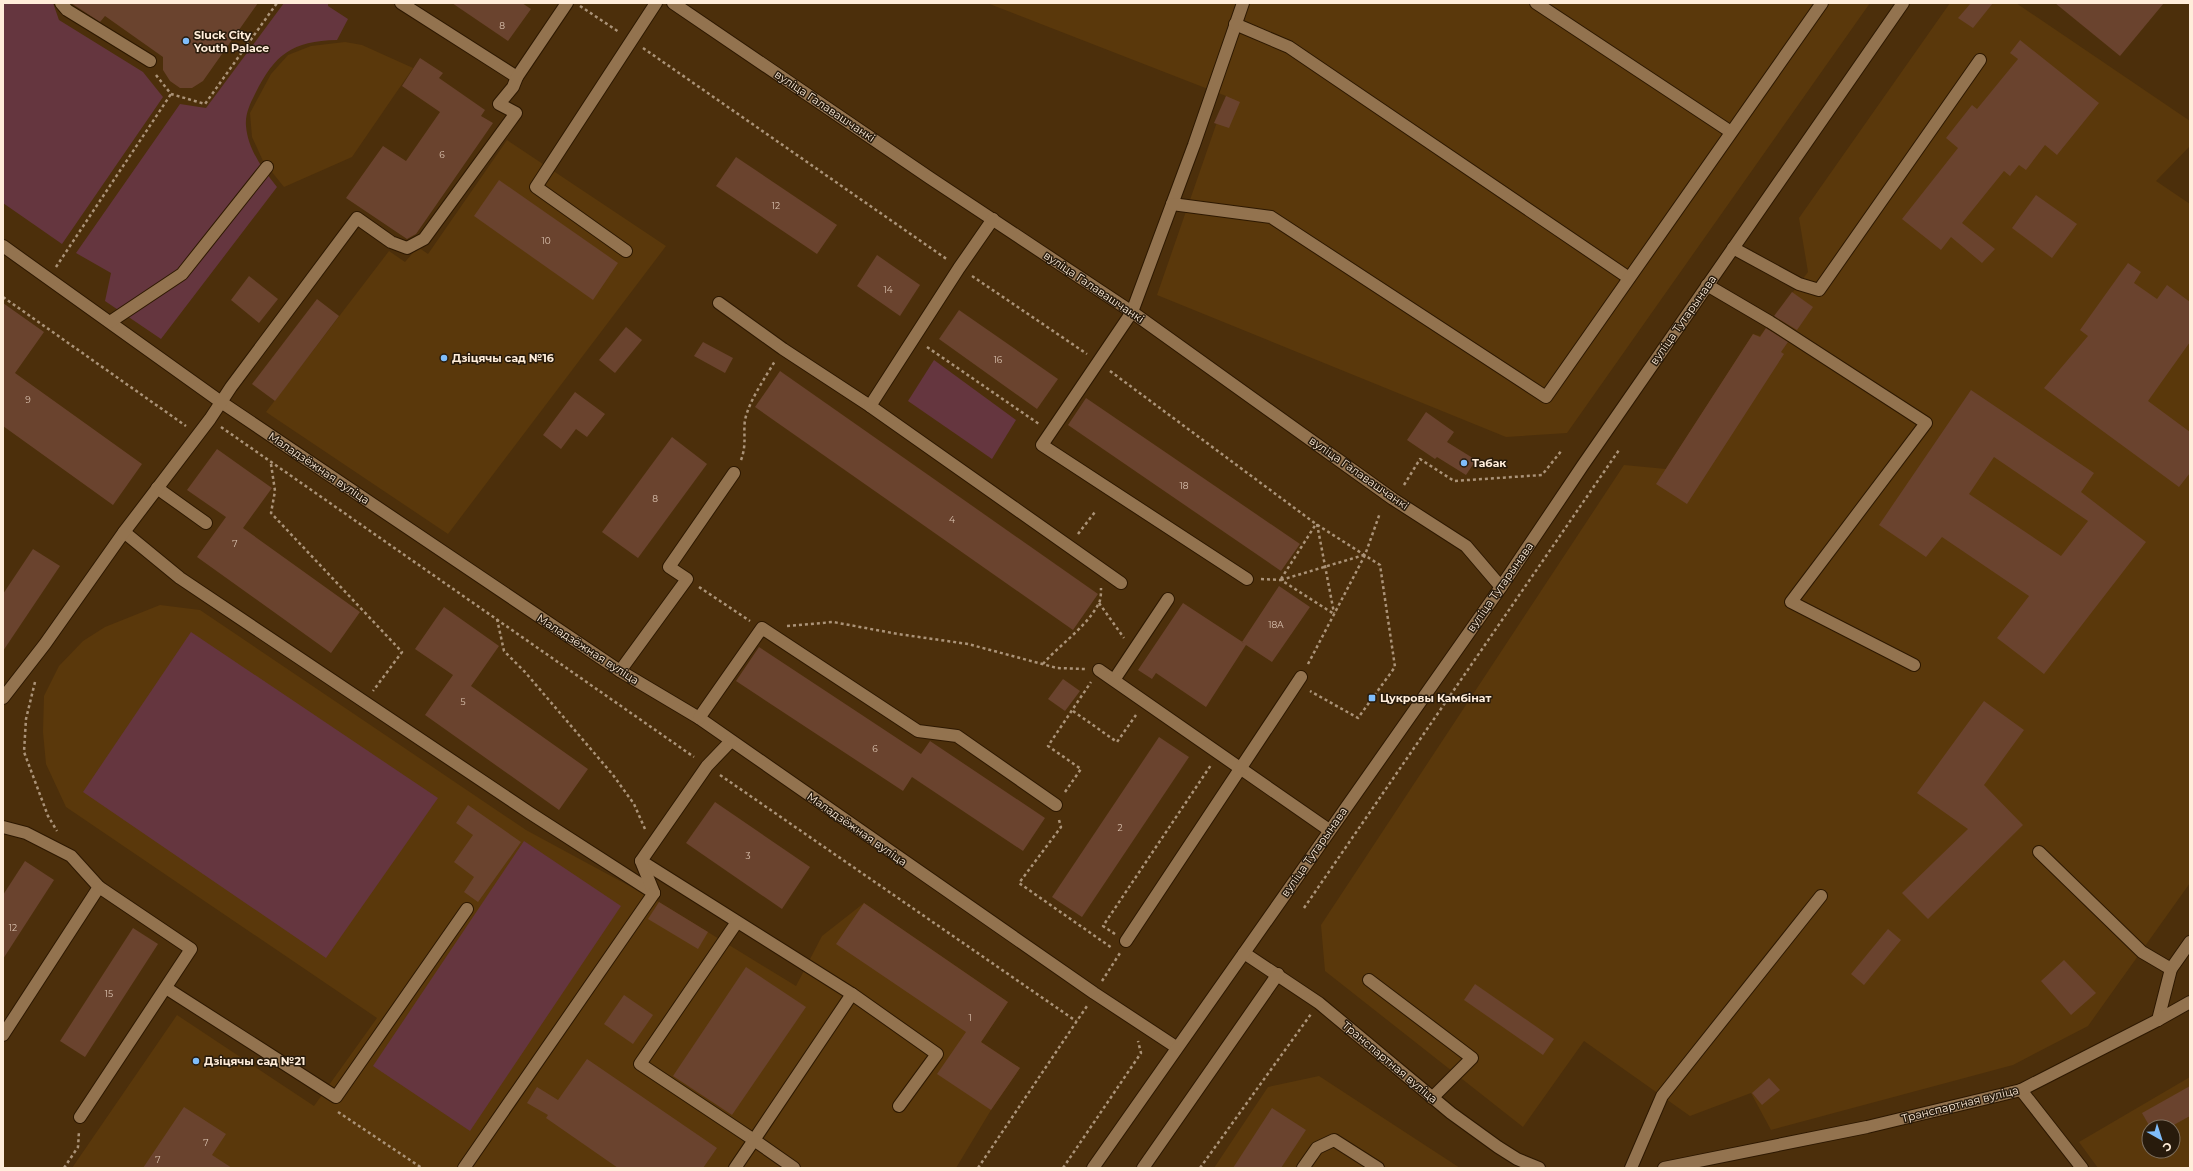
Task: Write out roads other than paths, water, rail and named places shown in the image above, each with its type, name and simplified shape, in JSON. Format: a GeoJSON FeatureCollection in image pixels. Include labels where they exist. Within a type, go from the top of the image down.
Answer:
{"type":"FeatureCollection","features":[{"type":"Feature","properties":{"kind":"street"},"geometry":{"type":"LineString","coordinates":[[61,3],[66,10],[150,61]]}},
{"type":"Feature","properties":{"kind":"street"},"geometry":{"type":"LineString","coordinates":[[401,3],[517,77]]}},
{"type":"Feature","properties":{"kind":"street"},"geometry":{"type":"LineString","coordinates":[[3,698],[45,644],[124,532],[210,419],[231,387],[358,218],[391,242],[407,248],[424,239],[516,113],[499,104],[513,87],[517,77],[567,3]]}},
{"type":"Feature","properties":{"kind":"street"},"geometry":{"type":"LineString","coordinates":[[626,251],[536,187],[656,3]]}},
{"type":"Feature","properties":{"kind":"street","name":"вуліца Галавашчанкі"},"geometry":{"type":"LineString","coordinates":[[673,3],[993,220],[1132,312],[1393,499],[1466,546],[1501,587]]}},
{"type":"Feature","properties":{"kind":"street"},"geometry":{"type":"LineString","coordinates":[[1243,3],[1132,312],[1050,431],[1042,445],[1247,579]]}},
{"type":"Feature","properties":{"kind":"street"},"geometry":{"type":"LineString","coordinates":[[1536,3],[1731,132]]}},
{"type":"Feature","properties":{"kind":"street"},"geometry":{"type":"LineString","coordinates":[[1172,204],[1271,217],[1546,397],[1822,3]]}},
{"type":"Feature","properties":{"kind":"street","name":"вуліца Тутарынава"},"geometry":{"type":"LineString","coordinates":[[1093,1168],[1176,1047],[1244,953],[1501,587],[1707,285],[1903,3]]}},
{"type":"Feature","properties":{"kind":"street"},"geometry":{"type":"LineString","coordinates":[[1236,24],[1289,47],[1630,278]]}},
{"type":"Feature","properties":{"kind":"street"},"geometry":{"type":"LineString","coordinates":[[1733,248],[1799,284],[1819,290],[1980,60]]}},
{"type":"Feature","properties":{"kind":"street"},"geometry":{"type":"LineString","coordinates":[[110,322],[182,274],[267,167]]}},
{"type":"Feature","properties":{"kind":"street"},"geometry":{"type":"LineString","coordinates":[[870,406],[913,338],[993,220]]}},
{"type":"Feature","properties":{"kind":"street","name":"Маладзёжная вуліца"},"geometry":{"type":"LineString","coordinates":[[3,246],[221,402],[620,671],[699,718],[1094,993],[1176,1047]]}},
{"type":"Feature","properties":{"kind":"street"},"geometry":{"type":"LineString","coordinates":[[1707,285],[1770,322],[1926,423],[1791,602],[1914,665]]}},
{"type":"Feature","properties":{"kind":"street"},"geometry":{"type":"LineString","coordinates":[[719,304],[783,349],[870,406],[1122,583]]}},
{"type":"Feature","properties":{"kind":"street"},"geometry":{"type":"LineString","coordinates":[[620,671],[687,579],[669,567],[734,473]]}},
{"type":"Feature","properties":{"kind":"street"},"geometry":{"type":"LineString","coordinates":[[157,488],[206,523]]}},
{"type":"Feature","properties":{"kind":"street"},"geometry":{"type":"LineString","coordinates":[[124,532],[180,578],[364,703],[654,893]]}},
{"type":"Feature","properties":{"kind":"street"},"geometry":{"type":"LineString","coordinates":[[1114,680],[1168,599]]}},
{"type":"Feature","properties":{"kind":"street"},"geometry":{"type":"LineString","coordinates":[[699,718],[762,628],[918,731],[957,736],[1056,805]]}},
{"type":"Feature","properties":{"kind":"street"},"geometry":{"type":"LineString","coordinates":[[1099,670],[1329,830]]}},
{"type":"Feature","properties":{"kind":"street"},"geometry":{"type":"LineString","coordinates":[[1126,941],[1239,768],[1299,680]]}},
{"type":"Feature","properties":{"kind":"street"},"geometry":{"type":"LineString","coordinates":[[641,861],[707,766],[731,741]]}},
{"type":"Feature","properties":{"kind":"street"},"geometry":{"type":"LineString","coordinates":[[3,827],[26,833],[71,856],[99,887],[191,948],[80,1117]]}},
{"type":"Feature","properties":{"kind":"street"},"geometry":{"type":"LineString","coordinates":[[2039,852],[2142,952],[2172,969]]}},
{"type":"Feature","properties":{"kind":"street"},"geometry":{"type":"LineString","coordinates":[[641,861],[654,893]]}},
{"type":"Feature","properties":{"kind":"street"},"geometry":{"type":"LineString","coordinates":[[641,861],[852,994],[937,1054],[899,1106]]}},
{"type":"Feature","properties":{"kind":"street"},"geometry":{"type":"LineString","coordinates":[[3,1035],[99,887]]}},
{"type":"Feature","properties":{"kind":"street"},"geometry":{"type":"LineString","coordinates":[[464,1168],[654,893]]}},
{"type":"Feature","properties":{"kind":"street"},"geometry":{"type":"LineString","coordinates":[[1631,1168],[1662,1096],[1821,896]]}},
{"type":"Feature","properties":{"kind":"street"},"geometry":{"type":"LineString","coordinates":[[166,988],[336,1097],[467,909]]}},
{"type":"Feature","properties":{"kind":"street"},"geometry":{"type":"LineString","coordinates":[[737,922],[640,1064],[794,1168]]}},
{"type":"Feature","properties":{"kind":"street"},"geometry":{"type":"LineString","coordinates":[[2158,1020],[2172,969],[2190,942]]}},
{"type":"Feature","properties":{"kind":"street","name":"Транспартная вуліца"},"geometry":{"type":"LineString","coordinates":[[1244,953],[1278,974],[1319,1003],[1432,1098],[1498,1147],[1517,1159],[1539,1168]]}},
{"type":"Feature","properties":{"kind":"street"},"geometry":{"type":"LineString","coordinates":[[1143,1168],[1278,974]]}},
{"type":"Feature","properties":{"kind":"street"},"geometry":{"type":"LineString","coordinates":[[1369,980],[1472,1058],[1432,1098]]}},
{"type":"Feature","properties":{"kind":"street"},"geometry":{"type":"LineString","coordinates":[[735,1168],[852,994]]}},
{"type":"Feature","properties":{"kind":"street","name":"Транспартная вуліца"},"geometry":{"type":"LineString","coordinates":[[1664,1168],[1711,1164],[2020,1090],[2158,1020],[2190,1002]]}},
{"type":"Feature","properties":{"kind":"street"},"geometry":{"type":"LineString","coordinates":[[2020,1090],[2082,1168]]}},
{"type":"Feature","properties":{"kind":"street"},"geometry":{"type":"LineString","coordinates":[[1303,1168],[1317,1148],[1334,1140],[1378,1168]]}},
{"type":"Feature","properties":{"kind":"place","name":"Sluck City Youth Palace"},"geometry":{"type":"Point","coordinates":[186,41]}},
{"type":"Feature","properties":{"kind":"place","name":"Дзіцячы сад №16"},"geometry":{"type":"Point","coordinates":[444,358]}},
{"type":"Feature","properties":{"kind":"place","name":"Табак"},"geometry":{"type":"Point","coordinates":[1464,463]}},
{"type":"Feature","properties":{"kind":"place","name":"Цукровы Камбінат"},"geometry":{"type":"Point","coordinates":[1372,698]}},
{"type":"Feature","properties":{"kind":"place","name":"Дзіцячы сад №21"},"geometry":{"type":"Point","coordinates":[196,1061]}}]}
